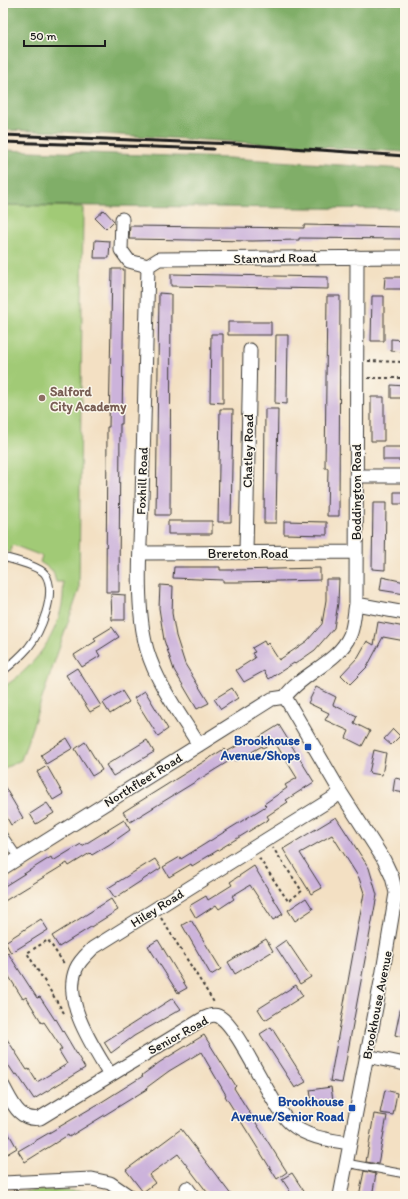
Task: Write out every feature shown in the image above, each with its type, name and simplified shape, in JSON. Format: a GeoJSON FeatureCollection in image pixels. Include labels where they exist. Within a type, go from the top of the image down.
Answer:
{"type":"FeatureCollection","features":[{"type":"Feature","properties":{"kind":"street"},"geometry":{"type":"LineString","coordinates":[[122,219],[121,250],[130,261],[148,266]]}},
{"type":"Feature","properties":{"kind":"street","name":"Boddington Road"},"geometry":{"type":"LineString","coordinates":[[285,697],[292,687],[338,653],[350,635],[356,604],[357,257]]}},
{"type":"Feature","properties":{"kind":"street","name":"Stannard Road"},"geometry":{"type":"LineString","coordinates":[[148,266],[159,259],[405,257]]}},
{"type":"Feature","properties":{"kind":"street","name":"Foxhill Road"},"geometry":{"type":"LineString","coordinates":[[148,266],[140,553],[142,621],[146,648],[153,668],[199,745]]}},
{"type":"Feature","properties":{"kind":"street","name":"Chatley Road"},"geometry":{"type":"LineString","coordinates":[[246,553],[250,350]]}},
{"type":"Feature","properties":{"kind":"street"},"geometry":{"type":"LineString","coordinates":[[356,476],[405,476]]}},
{"type":"Feature","properties":{"kind":"street","name":"Brereton Road"},"geometry":{"type":"LineString","coordinates":[[140,553],[356,552]]}},
{"type":"Feature","properties":{"kind":"street"},"geometry":{"type":"LineString","coordinates":[[356,604],[405,613]]}},
{"type":"Feature","properties":{"kind":"street","name":"Northfleet Road"},"geometry":{"type":"LineString","coordinates":[[3,868],[272,699],[285,697]]}},
{"type":"Feature","properties":{"kind":"street","name":"Brookhouse Avenue"},"geometry":{"type":"LineString","coordinates":[[285,697],[341,793],[384,860],[392,877],[396,894],[340,1196]]}},
{"type":"Feature","properties":{"kind":"street","name":"Hiley Road"},"geometry":{"type":"LineString","coordinates":[[110,1075],[85,1032],[74,999],[73,983],[76,970],[85,956],[93,948],[341,793]]}},
{"type":"Feature","properties":{"kind":"street","name":"Senior Road"},"geometry":{"type":"LineString","coordinates":[[3,1086],[20,1113],[27,1118],[36,1119],[44,1116],[201,1020],[210,1016],[218,1016],[227,1024],[235,1036],[288,1122],[313,1137],[350,1143]]}},
{"type":"Feature","properties":{"kind":"street"},"geometry":{"type":"LineString","coordinates":[[367,1056],[405,1064]]}},
{"type":"Feature","properties":{"kind":"street"},"geometry":{"type":"LineString","coordinates":[[3,1183],[92,1179],[110,1183],[129,1196]]}},
{"type":"Feature","properties":{"kind":"lane"},"geometry":{"type":"LineString","coordinates":[[3,557],[27,564],[44,573],[48,581],[50,595],[45,615],[28,648],[3,671]]}},
{"type":"Feature","properties":{"kind":"lane"},"geometry":{"type":"LineString","coordinates":[[3,835],[19,858]]}},
{"type":"Feature","properties":{"kind":"lane"},"geometry":{"type":"LineString","coordinates":[[346,1163],[405,1174]]}},
{"type":"Feature","properties":{"kind":"path"},"geometry":{"type":"LineString","coordinates":[[356,360],[405,362]]}},
{"type":"Feature","properties":{"kind":"path"},"geometry":{"type":"LineString","coordinates":[[356,378],[405,378]]}},
{"type":"Feature","properties":{"kind":"path"},"geometry":{"type":"LineString","coordinates":[[253,848],[288,901],[302,891],[268,839]]}},
{"type":"Feature","properties":{"kind":"path"},"geometry":{"type":"LineString","coordinates":[[156,909],[216,1005]]}},
{"type":"Feature","properties":{"kind":"path"},"geometry":{"type":"LineString","coordinates":[[68,1018],[27,953],[48,940],[66,966],[76,970]]}},
{"type":"Feature","properties":{"kind":"green space"},"geometry":{"type":"Polygon","coordinates":[[[3,3],[405,3],[405,152],[68,132],[3,130],[3,3]]]}},
{"type":"Feature","properties":{"kind":"green space"},"geometry":{"type":"Polygon","coordinates":[[[3,150],[229,158],[405,169],[405,209],[3,205],[3,150]]]}},
{"type":"Feature","properties":{"kind":"green space","name":"Salford City Academy"},"geometry":{"type":"Polygon","coordinates":[[[3,205],[83,207],[79,590],[21,760],[3,769],[3,687],[16,678],[38,656],[55,628],[63,597],[63,582],[56,582],[53,571],[40,562],[42,556],[13,545],[10,553],[3,550],[3,205]]]}},
{"type":"Feature","properties":{"kind":"green space"},"geometry":{"type":"Polygon","coordinates":[[[57,1190],[104,1192],[108,1196],[3,1196],[3,1192],[57,1190]]]}},
{"type":"Feature","properties":{"kind":"building"},"geometry":{"type":"Polygon","coordinates":[[[104,210],[114,221],[106,229],[95,218],[104,210]]]}},
{"type":"Feature","properties":{"kind":"building"},"geometry":{"type":"Polygon","coordinates":[[[304,225],[405,227],[405,239],[299,238],[299,240],[252,241],[129,239],[130,226],[304,228],[304,225]]]}},
{"type":"Feature","properties":{"kind":"building"},"geometry":{"type":"Polygon","coordinates":[[[95,240],[110,241],[109,258],[94,258],[95,240]]]}},
{"type":"Feature","properties":{"kind":"building"},"geometry":{"type":"Polygon","coordinates":[[[112,269],[124,269],[122,424],[120,424],[119,592],[106,592],[107,427],[109,427],[112,269]]]}},
{"type":"Feature","properties":{"kind":"building"},"geometry":{"type":"Polygon","coordinates":[[[171,274],[328,277],[328,289],[171,286],[171,274]]]}},
{"type":"Feature","properties":{"kind":"building"},"geometry":{"type":"Polygon","coordinates":[[[385,277],[405,277],[405,289],[384,289],[385,277]]]}},
{"type":"Feature","properties":{"kind":"building"},"geometry":{"type":"Polygon","coordinates":[[[159,293],[171,294],[170,515],[156,515],[159,293]]]}},
{"type":"Feature","properties":{"kind":"building"},"geometry":{"type":"Polygon","coordinates":[[[327,296],[340,296],[339,516],[327,516],[328,468],[325,468],[327,296]]]}},
{"type":"Feature","properties":{"kind":"building"},"geometry":{"type":"Polygon","coordinates":[[[372,296],[384,296],[384,341],[371,341],[372,296]]]}},
{"type":"Feature","properties":{"kind":"building"},"geometry":{"type":"Polygon","coordinates":[[[228,322],[271,322],[271,335],[228,335],[228,322]]]}},
{"type":"Feature","properties":{"kind":"building"},"geometry":{"type":"Polygon","coordinates":[[[211,334],[223,334],[223,403],[210,402],[211,334]]]}},
{"type":"Feature","properties":{"kind":"building"},"geometry":{"type":"Polygon","coordinates":[[[276,335],[288,335],[287,404],[275,403],[276,335]]]}},
{"type":"Feature","properties":{"kind":"building"},"geometry":{"type":"Polygon","coordinates":[[[391,339],[405,340],[405,352],[391,351],[391,339]]]}},
{"type":"Feature","properties":{"kind":"building"},"geometry":{"type":"Polygon","coordinates":[[[391,385],[405,386],[405,398],[391,398],[391,385]]]}},
{"type":"Feature","properties":{"kind":"building"},"geometry":{"type":"Polygon","coordinates":[[[371,397],[384,397],[384,441],[371,441],[371,397]]]}},
{"type":"Feature","properties":{"kind":"building"},"geometry":{"type":"Polygon","coordinates":[[[220,409],[233,409],[231,522],[218,522],[220,409]]]}},
{"type":"Feature","properties":{"kind":"building"},"geometry":{"type":"Polygon","coordinates":[[[265,409],[278,409],[276,523],[264,523],[265,409]]]}},
{"type":"Feature","properties":{"kind":"building"},"geometry":{"type":"Polygon","coordinates":[[[383,447],[405,447],[404,460],[383,460],[383,447]]]}},
{"type":"Feature","properties":{"kind":"building"},"geometry":{"type":"Polygon","coordinates":[[[394,492],[405,492],[405,504],[394,504],[394,492]]]}},
{"type":"Feature","properties":{"kind":"building"},"geometry":{"type":"Polygon","coordinates":[[[373,503],[386,503],[385,570],[372,569],[373,503]]]}},
{"type":"Feature","properties":{"kind":"building"},"geometry":{"type":"Polygon","coordinates":[[[168,521],[212,521],[212,534],[168,534],[168,521]]]}},
{"type":"Feature","properties":{"kind":"building"},"geometry":{"type":"Polygon","coordinates":[[[284,521],[327,522],[327,535],[284,534],[284,521]]]}},
{"type":"Feature","properties":{"kind":"building"},"geometry":{"type":"Polygon","coordinates":[[[174,567],[220,567],[220,570],[320,568],[320,580],[223,582],[223,580],[173,578],[174,567]]]}},
{"type":"Feature","properties":{"kind":"building"},"geometry":{"type":"Polygon","coordinates":[[[382,577],[405,582],[405,594],[380,590],[382,577]]]}},
{"type":"Feature","properties":{"kind":"building"},"geometry":{"type":"Polygon","coordinates":[[[326,579],[339,579],[338,603],[334,628],[315,650],[295,664],[294,663],[269,679],[264,671],[244,682],[236,670],[255,658],[252,653],[255,652],[252,648],[264,641],[266,645],[268,643],[279,660],[307,641],[322,624],[326,600],[326,579]]]}},
{"type":"Feature","properties":{"kind":"building"},"geometry":{"type":"Polygon","coordinates":[[[160,585],[173,586],[172,613],[176,636],[185,664],[209,703],[197,709],[174,670],[164,640],[159,608],[160,585]]]}},
{"type":"Feature","properties":{"kind":"building"},"geometry":{"type":"Polygon","coordinates":[[[111,594],[125,595],[125,620],[112,620],[111,594]]]}},
{"type":"Feature","properties":{"kind":"building"},"geometry":{"type":"Polygon","coordinates":[[[378,622],[405,627],[405,641],[383,637],[367,667],[350,684],[341,675],[358,657],[367,641],[374,645],[378,622]]]}},
{"type":"Feature","properties":{"kind":"building"},"geometry":{"type":"Polygon","coordinates":[[[112,627],[119,637],[97,651],[100,656],[82,667],[74,655],[96,641],[94,638],[112,627]]]}},
{"type":"Feature","properties":{"kind":"building"},"geometry":{"type":"Polygon","coordinates":[[[77,668],[101,706],[90,712],[66,675],[77,668]]]}},
{"type":"Feature","properties":{"kind":"building"},"geometry":{"type":"Polygon","coordinates":[[[316,687],[336,697],[333,705],[357,716],[354,723],[370,731],[362,746],[346,738],[349,731],[325,720],[329,713],[308,703],[316,687]]]}},
{"type":"Feature","properties":{"kind":"building"},"geometry":{"type":"Polygon","coordinates":[[[232,688],[238,698],[221,709],[214,699],[232,688]]]}},
{"type":"Feature","properties":{"kind":"building"},"geometry":{"type":"Polygon","coordinates":[[[122,691],[129,702],[110,714],[103,703],[122,691]]]}},
{"type":"Feature","properties":{"kind":"building"},"geometry":{"type":"Polygon","coordinates":[[[145,691],[168,729],[158,736],[134,698],[145,691]]]}},
{"type":"Feature","properties":{"kind":"building"},"geometry":{"type":"Polygon","coordinates":[[[279,725],[314,782],[286,800],[288,802],[267,816],[269,819],[192,866],[191,864],[169,877],[163,867],[180,857],[181,859],[266,806],[264,804],[287,788],[285,785],[297,778],[274,741],[236,761],[234,758],[130,822],[123,812],[224,749],[226,752],[248,740],[250,743],[279,725]]]}},
{"type":"Feature","properties":{"kind":"building"},"geometry":{"type":"Polygon","coordinates":[[[393,729],[400,736],[391,745],[384,739],[393,729]]]}},
{"type":"Feature","properties":{"kind":"building"},"geometry":{"type":"Polygon","coordinates":[[[67,738],[73,748],[46,764],[41,755],[67,738]]]}},
{"type":"Feature","properties":{"kind":"building"},"geometry":{"type":"Polygon","coordinates":[[[147,740],[154,752],[113,776],[106,765],[147,740]]]}},
{"type":"Feature","properties":{"kind":"building"},"geometry":{"type":"Polygon","coordinates":[[[85,742],[102,770],[92,776],[75,749],[85,742]]]}},
{"type":"Feature","properties":{"kind":"building"},"geometry":{"type":"Polygon","coordinates":[[[374,750],[386,753],[382,775],[369,773],[374,750]]]}},
{"type":"Feature","properties":{"kind":"building"},"geometry":{"type":"Polygon","coordinates":[[[47,766],[63,794],[53,800],[37,772],[47,766]]]}},
{"type":"Feature","properties":{"kind":"building"},"geometry":{"type":"Polygon","coordinates":[[[395,778],[405,780],[405,793],[393,791],[395,778]]]}},
{"type":"Feature","properties":{"kind":"building"},"geometry":{"type":"Polygon","coordinates":[[[3,784],[23,818],[11,825],[3,811],[3,784]]]}},
{"type":"Feature","properties":{"kind":"building"},"geometry":{"type":"Polygon","coordinates":[[[47,803],[54,813],[36,824],[30,814],[47,803]]]}},
{"type":"Feature","properties":{"kind":"building"},"geometry":{"type":"Polygon","coordinates":[[[336,817],[369,868],[377,895],[342,1083],[330,1081],[364,893],[359,878],[332,835],[300,853],[322,888],[311,894],[283,849],[336,817]]]}},
{"type":"Feature","properties":{"kind":"building"},"geometry":{"type":"Polygon","coordinates":[[[124,820],[130,830],[110,844],[92,855],[90,853],[69,866],[67,863],[3,902],[3,887],[51,857],[53,861],[81,844],[82,846],[124,820]]]}},
{"type":"Feature","properties":{"kind":"building"},"geometry":{"type":"Polygon","coordinates":[[[155,859],[161,868],[115,898],[108,888],[155,859]]]}},
{"type":"Feature","properties":{"kind":"building"},"geometry":{"type":"Polygon","coordinates":[[[254,866],[283,914],[273,920],[250,885],[232,896],[234,899],[219,909],[216,905],[196,918],[189,906],[206,896],[208,900],[232,885],[230,882],[254,866]]]}},
{"type":"Feature","properties":{"kind":"building"},"geometry":{"type":"Polygon","coordinates":[[[306,898],[313,909],[295,921],[288,910],[306,898]]]}},
{"type":"Feature","properties":{"kind":"building"},"geometry":{"type":"Polygon","coordinates":[[[111,899],[118,910],[59,947],[52,936],[111,899]]]}},
{"type":"Feature","properties":{"kind":"building"},"geometry":{"type":"Polygon","coordinates":[[[41,919],[48,930],[11,953],[5,942],[41,919]]]}},
{"type":"Feature","properties":{"kind":"building"},"geometry":{"type":"Polygon","coordinates":[[[191,920],[221,969],[211,975],[182,925],[191,920]]]}},
{"type":"Feature","properties":{"kind":"building"},"geometry":{"type":"Polygon","coordinates":[[[266,939],[273,951],[235,974],[228,962],[266,939]]]}},
{"type":"Feature","properties":{"kind":"building"},"geometry":{"type":"Polygon","coordinates":[[[158,940],[187,988],[178,993],[148,946],[158,940]]]}},
{"type":"Feature","properties":{"kind":"building"},"geometry":{"type":"Polygon","coordinates":[[[286,940],[311,977],[300,984],[276,947],[286,940]]]}},
{"type":"Feature","properties":{"kind":"building"},"geometry":{"type":"Polygon","coordinates":[[[8,953],[37,998],[40,997],[55,1020],[56,1019],[85,1068],[34,1099],[3,1057],[3,1033],[27,1070],[29,1069],[37,1082],[67,1064],[59,1051],[62,1049],[44,1022],[42,1023],[26,997],[23,999],[3,967],[3,957],[8,953]]]}},
{"type":"Feature","properties":{"kind":"building"},"geometry":{"type":"Polygon","coordinates":[[[296,985],[303,996],[265,1020],[258,1009],[296,985]]]}},
{"type":"Feature","properties":{"kind":"building"},"geometry":{"type":"Polygon","coordinates":[[[173,998],[181,1009],[134,1036],[111,1053],[104,1042],[173,998]]]}},
{"type":"Feature","properties":{"kind":"building"},"geometry":{"type":"Polygon","coordinates":[[[401,1006],[405,1006],[405,1038],[395,1035],[401,1006]]]}},
{"type":"Feature","properties":{"kind":"building"},"geometry":{"type":"Polygon","coordinates":[[[271,1027],[306,1082],[295,1088],[260,1034],[271,1027]]]}},
{"type":"Feature","properties":{"kind":"building"},"geometry":{"type":"Polygon","coordinates":[[[204,1035],[236,1086],[234,1088],[287,1172],[277,1179],[225,1096],[226,1095],[201,1052],[169,1071],[146,1088],[147,1089],[25,1162],[18,1151],[100,1103],[143,1076],[142,1075],[160,1062],[204,1035]]]}},
{"type":"Feature","properties":{"kind":"building"},"geometry":{"type":"Polygon","coordinates":[[[331,1087],[333,1100],[312,1103],[310,1090],[331,1087]]]}},
{"type":"Feature","properties":{"kind":"building"},"geometry":{"type":"Polygon","coordinates":[[[385,1090],[397,1093],[393,1115],[380,1113],[385,1090]]]}},
{"type":"Feature","properties":{"kind":"building"},"geometry":{"type":"Polygon","coordinates":[[[374,1114],[387,1116],[378,1164],[366,1162],[374,1114]]]}},
{"type":"Feature","properties":{"kind":"building"},"geometry":{"type":"Polygon","coordinates":[[[3,1123],[17,1148],[7,1154],[3,1146],[3,1123]]]}},
{"type":"Feature","properties":{"kind":"building"},"geometry":{"type":"Polygon","coordinates":[[[181,1129],[232,1196],[210,1196],[178,1154],[149,1175],[155,1183],[143,1192],[126,1170],[181,1129]]]}},
{"type":"Feature","properties":{"kind":"building"},"geometry":{"type":"Polygon","coordinates":[[[364,1171],[376,1174],[372,1196],[359,1196],[364,1171]]]}},
{"type":"Feature","properties":{"kind":"building"},"geometry":{"type":"Polygon","coordinates":[[[292,1173],[307,1196],[293,1196],[282,1179],[292,1173]]]}},
{"type":"Feature","properties":{"kind":"railway"},"geometry":{"type":"LineString","coordinates":[[3,135],[234,144],[405,156]]}},
{"type":"Feature","properties":{"kind":"railway"},"geometry":{"type":"LineString","coordinates":[[3,142],[213,149]]}},
{"type":"Feature","properties":{"kind":"place","name":"Salford City Academy"},"geometry":{"type":"Point","coordinates":[42,398]}},
{"type":"Feature","properties":{"kind":"place","name":"Brookhouse Avenue/Shops"},"geometry":{"type":"Point","coordinates":[308,747]}},
{"type":"Feature","properties":{"kind":"place","name":"Brookhouse Avenue/Senior Road"},"geometry":{"type":"Point","coordinates":[352,1108]}}]}
